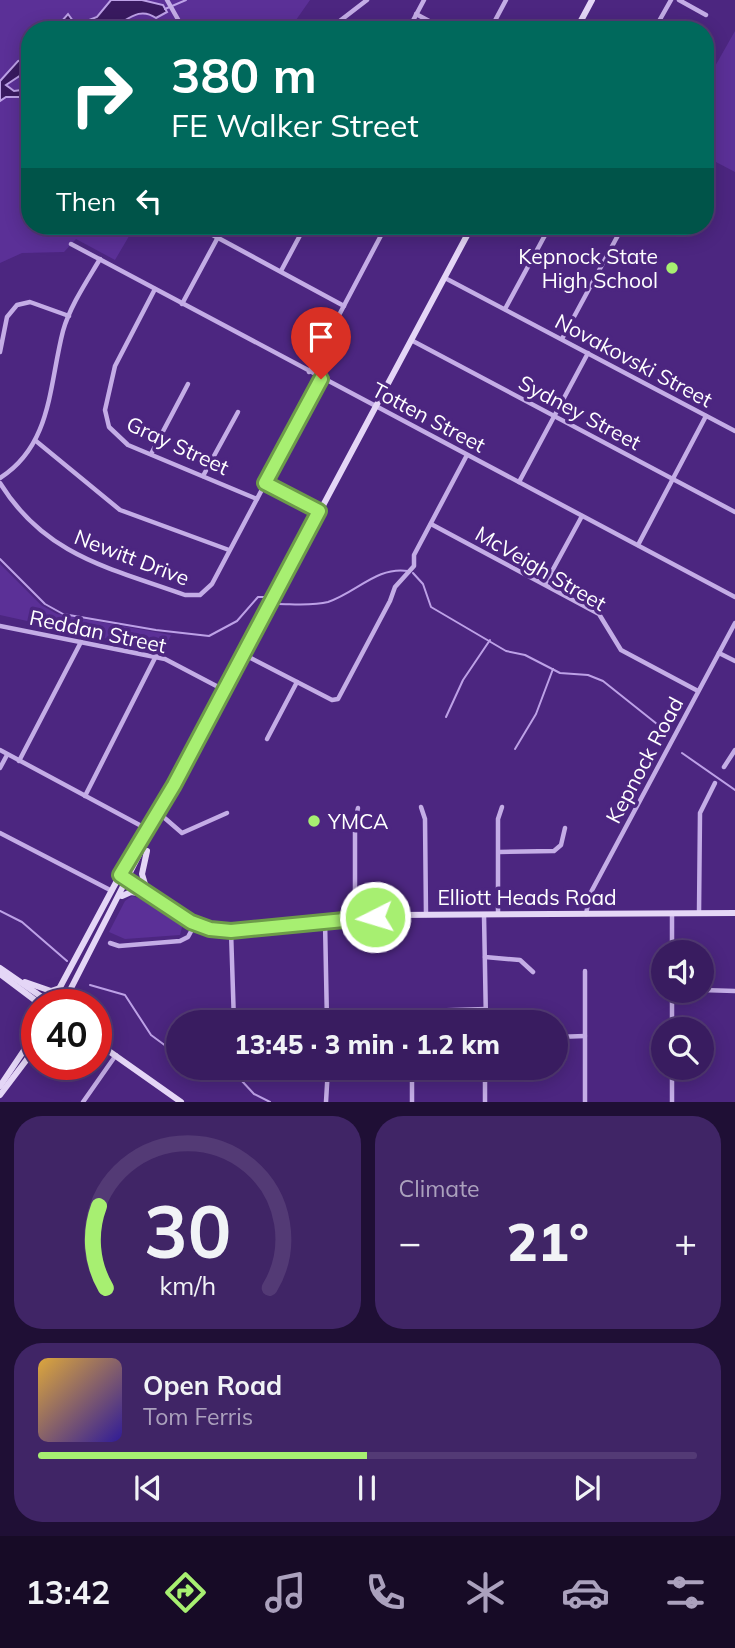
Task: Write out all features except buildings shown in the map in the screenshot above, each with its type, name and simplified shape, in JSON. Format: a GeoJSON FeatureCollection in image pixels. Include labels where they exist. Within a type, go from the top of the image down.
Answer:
{"type":"FeatureCollection","features":[{"type":"Feature","properties":{"kind":"main road"},"geometry":{"type":"LineString","coordinates":[[581,21],[592,0]]}},
{"type":"Feature","properties":{"kind":"main road"},"geometry":{"type":"LineString","coordinates":[[10,976],[48,991],[60,988],[147,829],[159,813],[467,235]]}},
{"type":"Feature","properties":{"kind":"main road"},"geometry":{"type":"LineString","coordinates":[[146,885],[142,878],[144,865],[159,813]]}},
{"type":"Feature","properties":{"kind":"main road"},"geometry":{"type":"LineString","coordinates":[[71,989],[156,826]]}},
{"type":"Feature","properties":{"kind":"main road","name":"Elliott Heads Road"},"geometry":{"type":"LineString","coordinates":[[121,875],[146,885],[176,912]]}},
{"type":"Feature","properties":{"kind":"main road","name":"Elliott Heads Road"},"geometry":{"type":"LineString","coordinates":[[130,879],[195,924],[231,931],[325,921],[426,915],[735,913]]}},
{"type":"Feature","properties":{"kind":"main road"},"geometry":{"type":"LineString","coordinates":[[120,897],[131,892],[156,898]]}},
{"type":"Feature","properties":{"kind":"main road"},"geometry":{"type":"LineString","coordinates":[[0,968],[30,989]]}},
{"type":"Feature","properties":{"kind":"main road"},"geometry":{"type":"LineString","coordinates":[[0,974],[21,990]]}},
{"type":"Feature","properties":{"kind":"main road"},"geometry":{"type":"LineString","coordinates":[[112,1052],[177,1101]]}},
{"type":"Feature","properties":{"kind":"main road"},"geometry":{"type":"LineString","coordinates":[[0,1095],[2,1085],[21,1056]]}},
{"type":"Feature","properties":{"kind":"main road"},"geometry":{"type":"LineString","coordinates":[[2,1085],[21,1064]]}},
{"type":"Feature","properties":{"kind":"street"},"geometry":{"type":"LineString","coordinates":[[340,21],[367,0]]}},
{"type":"Feature","properties":{"kind":"street"},"geometry":{"type":"LineString","coordinates":[[412,21],[424,0]]}},
{"type":"Feature","properties":{"kind":"street"},"geometry":{"type":"LineString","coordinates":[[495,21],[506,0]]}},
{"type":"Feature","properties":{"kind":"street"},"geometry":{"type":"LineString","coordinates":[[659,21],[671,0]]}},
{"type":"Feature","properties":{"kind":"street"},"geometry":{"type":"LineString","coordinates":[[679,0],[706,15]]}},
{"type":"Feature","properties":{"kind":"street"},"geometry":{"type":"LineString","coordinates":[[168,2],[179,21]]}},
{"type":"Feature","properties":{"kind":"street"},"geometry":{"type":"LineString","coordinates":[[416,14],[429,21]]}},
{"type":"Feature","properties":{"kind":"street"},"geometry":{"type":"LineString","coordinates":[[214,235],[344,306]]}},
{"type":"Feature","properties":{"kind":"street"},"geometry":{"type":"LineString","coordinates":[[281,271],[299,235]]}},
{"type":"Feature","properties":{"kind":"street"},"geometry":{"type":"LineString","coordinates":[[309,372],[381,235]]}},
{"type":"Feature","properties":{"kind":"street"},"geometry":{"type":"LineString","coordinates":[[505,309],[545,235]]}},
{"type":"Feature","properties":{"kind":"street"},"geometry":{"type":"LineString","coordinates":[[562,339],[618,235]]}},
{"type":"Feature","properties":{"kind":"street"},"geometry":{"type":"LineString","coordinates":[[182,304],[218,237]]}},
{"type":"Feature","properties":{"kind":"street","name":"Totten Street"},"geometry":{"type":"LineString","coordinates":[[71,244],[735,597]]}},
{"type":"Feature","properties":{"kind":"street"},"geometry":{"type":"LineString","coordinates":[[0,481],[36,442],[44,423],[69,316],[100,259]]}},
{"type":"Feature","properties":{"kind":"street","name":"Novakovski Street"},"geometry":{"type":"LineString","coordinates":[[444,277],[735,431]]}},
{"type":"Feature","properties":{"kind":"street","name":"Gray Street"},"geometry":{"type":"LineString","coordinates":[[155,289],[115,366],[105,410],[107,422],[115,435],[151,454],[257,499]]}},
{"type":"Feature","properties":{"kind":"street"},"geometry":{"type":"LineString","coordinates":[[0,352],[2,329],[11,310],[26,302],[69,316]]}},
{"type":"Feature","properties":{"kind":"street","name":"Sydney Street"},"geometry":{"type":"LineString","coordinates":[[411,340],[735,512]]}},
{"type":"Feature","properties":{"kind":"street"},"geometry":{"type":"LineString","coordinates":[[519,482],[588,353]]}},
{"type":"Feature","properties":{"kind":"street","name":"Newitt Drive"},"geometry":{"type":"LineString","coordinates":[[0,481],[17,509],[71,554],[185,595],[200,595],[209,589],[321,379]]}},
{"type":"Feature","properties":{"kind":"street"},"geometry":{"type":"LineString","coordinates":[[151,454],[188,384]]}},
{"type":"Feature","properties":{"kind":"street"},"geometry":{"type":"LineString","coordinates":[[203,476],[238,412]]}},
{"type":"Feature","properties":{"kind":"street"},"geometry":{"type":"LineString","coordinates":[[638,545],[706,416]]}},
{"type":"Feature","properties":{"kind":"street"},"geometry":{"type":"LineString","coordinates":[[36,442],[120,510],[229,550]]}},
{"type":"Feature","properties":{"kind":"street"},"geometry":{"type":"LineString","coordinates":[[243,654],[336,700],[390,601],[391,593],[414,566],[414,555],[467,455]]}},
{"type":"Feature","properties":{"kind":"street"},"geometry":{"type":"LineString","coordinates":[[265,483],[319,511]]}},
{"type":"Feature","properties":{"kind":"street"},"geometry":{"type":"LineString","coordinates":[[545,584],[582,516]]}},
{"type":"Feature","properties":{"kind":"street","name":"McVeigh Street"},"geometry":{"type":"LineString","coordinates":[[430,524],[599,614],[621,650],[698,691]]}},
{"type":"Feature","properties":{"kind":"street","name":"Kepnock Road"},"geometry":{"type":"LineString","coordinates":[[586,914],[590,894],[735,623]]}},
{"type":"Feature","properties":{"kind":"street","name":"Reddan Street"},"geometry":{"type":"LineString","coordinates":[[0,626],[156,656],[224,690]]}},
{"type":"Feature","properties":{"kind":"street"},"geometry":{"type":"LineString","coordinates":[[19,761],[81,642]]}},
{"type":"Feature","properties":{"kind":"street"},"geometry":{"type":"LineString","coordinates":[[719,653],[735,661]]}},
{"type":"Feature","properties":{"kind":"street"},"geometry":{"type":"LineString","coordinates":[[85,796],[156,656]]}},
{"type":"Feature","properties":{"kind":"street"},"geometry":{"type":"LineString","coordinates":[[267,738],[297,682]]}},
{"type":"Feature","properties":{"kind":"street"},"geometry":{"type":"LineString","coordinates":[[724,767],[735,749]]}},
{"type":"Feature","properties":{"kind":"street"},"geometry":{"type":"LineString","coordinates":[[0,750],[147,829]]}},
{"type":"Feature","properties":{"kind":"street"},"geometry":{"type":"LineString","coordinates":[[0,768],[7,755]]}},
{"type":"Feature","properties":{"kind":"street"},"geometry":{"type":"LineString","coordinates":[[699,913],[699,818],[716,783]]}},
{"type":"Feature","properties":{"kind":"street"},"geometry":{"type":"LineString","coordinates":[[421,807],[425,820],[426,915]]}},
{"type":"Feature","properties":{"kind":"street"},"geometry":{"type":"LineString","coordinates":[[498,915],[498,819],[502,807]]}},
{"type":"Feature","properties":{"kind":"street"},"geometry":{"type":"LineString","coordinates":[[355,919],[355,820],[358,808]]}},
{"type":"Feature","properties":{"kind":"street"},"geometry":{"type":"LineString","coordinates":[[159,813],[182,833],[227,813]]}},
{"type":"Feature","properties":{"kind":"street"},"geometry":{"type":"LineString","coordinates":[[499,852],[554,851],[561,845],[565,828]]}},
{"type":"Feature","properties":{"kind":"street"},"geometry":{"type":"LineString","coordinates":[[0,833],[112,891]]}},
{"type":"Feature","properties":{"kind":"street"},"geometry":{"type":"LineString","coordinates":[[672,913],[672,940]]}},
{"type":"Feature","properties":{"kind":"street"},"geometry":{"type":"LineString","coordinates":[[454,1010],[486,1009],[484,915]]}},
{"type":"Feature","properties":{"kind":"street"},"geometry":{"type":"LineString","coordinates":[[325,921],[327,1010]]}},
{"type":"Feature","properties":{"kind":"street"},"geometry":{"type":"LineString","coordinates":[[110,943],[119,946],[180,941],[188,937],[195,924]]}},
{"type":"Feature","properties":{"kind":"street"},"geometry":{"type":"LineString","coordinates":[[231,931],[234,1010]]}},
{"type":"Feature","properties":{"kind":"street"},"geometry":{"type":"LineString","coordinates":[[485,957],[520,960],[533,972]]}},
{"type":"Feature","properties":{"kind":"street"},"geometry":{"type":"LineString","coordinates":[[585,971],[585,1102]]}},
{"type":"Feature","properties":{"kind":"street"},"geometry":{"type":"LineString","coordinates":[[714,990],[735,991]]}},
{"type":"Feature","properties":{"kind":"street"},"geometry":{"type":"LineString","coordinates":[[568,1037],[585,1036]]}},
{"type":"Feature","properties":{"kind":"street"},"geometry":{"type":"LineString","coordinates":[[83,1102],[116,1055]]}},
{"type":"Feature","properties":{"kind":"street"},"geometry":{"type":"LineString","coordinates":[[327,1102],[328,1080]]}},
{"type":"Feature","properties":{"kind":"street"},"geometry":{"type":"LineString","coordinates":[[412,1080],[412,1102]]}},
{"type":"Feature","properties":{"kind":"street"},"geometry":{"type":"LineString","coordinates":[[485,1080],[485,1102]]}},
{"type":"Feature","properties":{"kind":"street"},"geometry":{"type":"LineString","coordinates":[[672,1080],[672,1102]]}},
{"type":"Feature","properties":{"kind":"shaded area"},"geometry":{"type":"Polygon","coordinates":[[[0,0],[310,0],[295,21],[21,21],[21,235],[130,235],[115,260],[76,239],[64,252],[22,253],[0,263],[0,0]]]}},
{"type":"Feature","properties":{"kind":"shaded area"},"geometry":{"type":"Polygon","coordinates":[[[111,0],[142,0],[163,5],[167,12],[156,18],[142,13],[125,21],[86,21],[97,17],[111,0]]]}},
{"type":"Feature","properties":{"kind":"shaded area"},"geometry":{"type":"Polygon","coordinates":[[[68,14],[73,21],[62,21],[68,14]]]}},
{"type":"Feature","properties":{"kind":"shaded area"},"geometry":{"type":"Polygon","coordinates":[[[735,31],[735,172],[716,162],[714,166],[714,68],[735,31]]]}},
{"type":"Feature","properties":{"kind":"shaded area"},"geometry":{"type":"Polygon","coordinates":[[[21,60],[21,75],[6,85],[14,91],[21,90],[21,97],[6,97],[0,101],[0,81],[21,60]]]}},
{"type":"Feature","properties":{"kind":"shaded area"},"geometry":{"type":"Polygon","coordinates":[[[0,564],[41,605],[57,614],[171,635],[163,651],[0,615],[0,564]]]}},
{"type":"Feature","properties":{"kind":"shaded area"},"geometry":{"type":"Polygon","coordinates":[[[132,896],[156,904],[182,927],[180,935],[125,939],[109,932],[125,901],[132,896]]]}},
{"type":"Feature","properties":{"kind":"waterway"},"geometry":{"type":"LineString","coordinates":[[165,9],[186,0]]}},
{"type":"Feature","properties":{"kind":"waterway"},"geometry":{"type":"LineString","coordinates":[[0,559],[45,604],[63,614],[156,630],[209,636],[237,621],[258,597],[265,597]]}},
{"type":"Feature","properties":{"kind":"waterway"},"geometry":{"type":"LineString","coordinates":[[278,604],[328,602],[386,572],[408,571]]}},
{"type":"Feature","properties":{"kind":"waterway"},"geometry":{"type":"LineString","coordinates":[[413,573],[423,584],[431,607],[506,651],[525,655],[560,673],[588,675],[603,681],[667,732]]}},
{"type":"Feature","properties":{"kind":"waterway"},"geometry":{"type":"LineString","coordinates":[[446,717],[463,680],[490,640]]}},
{"type":"Feature","properties":{"kind":"waterway"},"geometry":{"type":"LineString","coordinates":[[515,749],[536,714],[553,669]]}},
{"type":"Feature","properties":{"kind":"waterway"},"geometry":{"type":"LineString","coordinates":[[682,753],[735,790]]}},
{"type":"Feature","properties":{"kind":"waterway"},"geometry":{"type":"LineString","coordinates":[[0,911],[22,922],[67,961]]}},
{"type":"Feature","properties":{"kind":"waterway"},"geometry":{"type":"LineString","coordinates":[[90,985],[125,995],[151,1035],[166,1046]]}},
{"type":"Feature","properties":{"kind":"waterway"},"geometry":{"type":"LineString","coordinates":[[241,1080],[254,1094],[270,1102]]}},
{"type":"Feature","properties":{"kind":"place","name":"Kepnock State High School"},"geometry":{"type":"Point","coordinates":[672,268]}},
{"type":"Feature","properties":{"kind":"place","name":"YMCA"},"geometry":{"type":"Point","coordinates":[314,821]}},
{"type":"Feature","properties":{"kind":"route"},"geometry":{"type":"LineString","coordinates":[[321,379],[265,483],[319,511],[174,785],[160,804],[120,875],[185,919],[210,929],[231,931],[375,917]]}}]}
